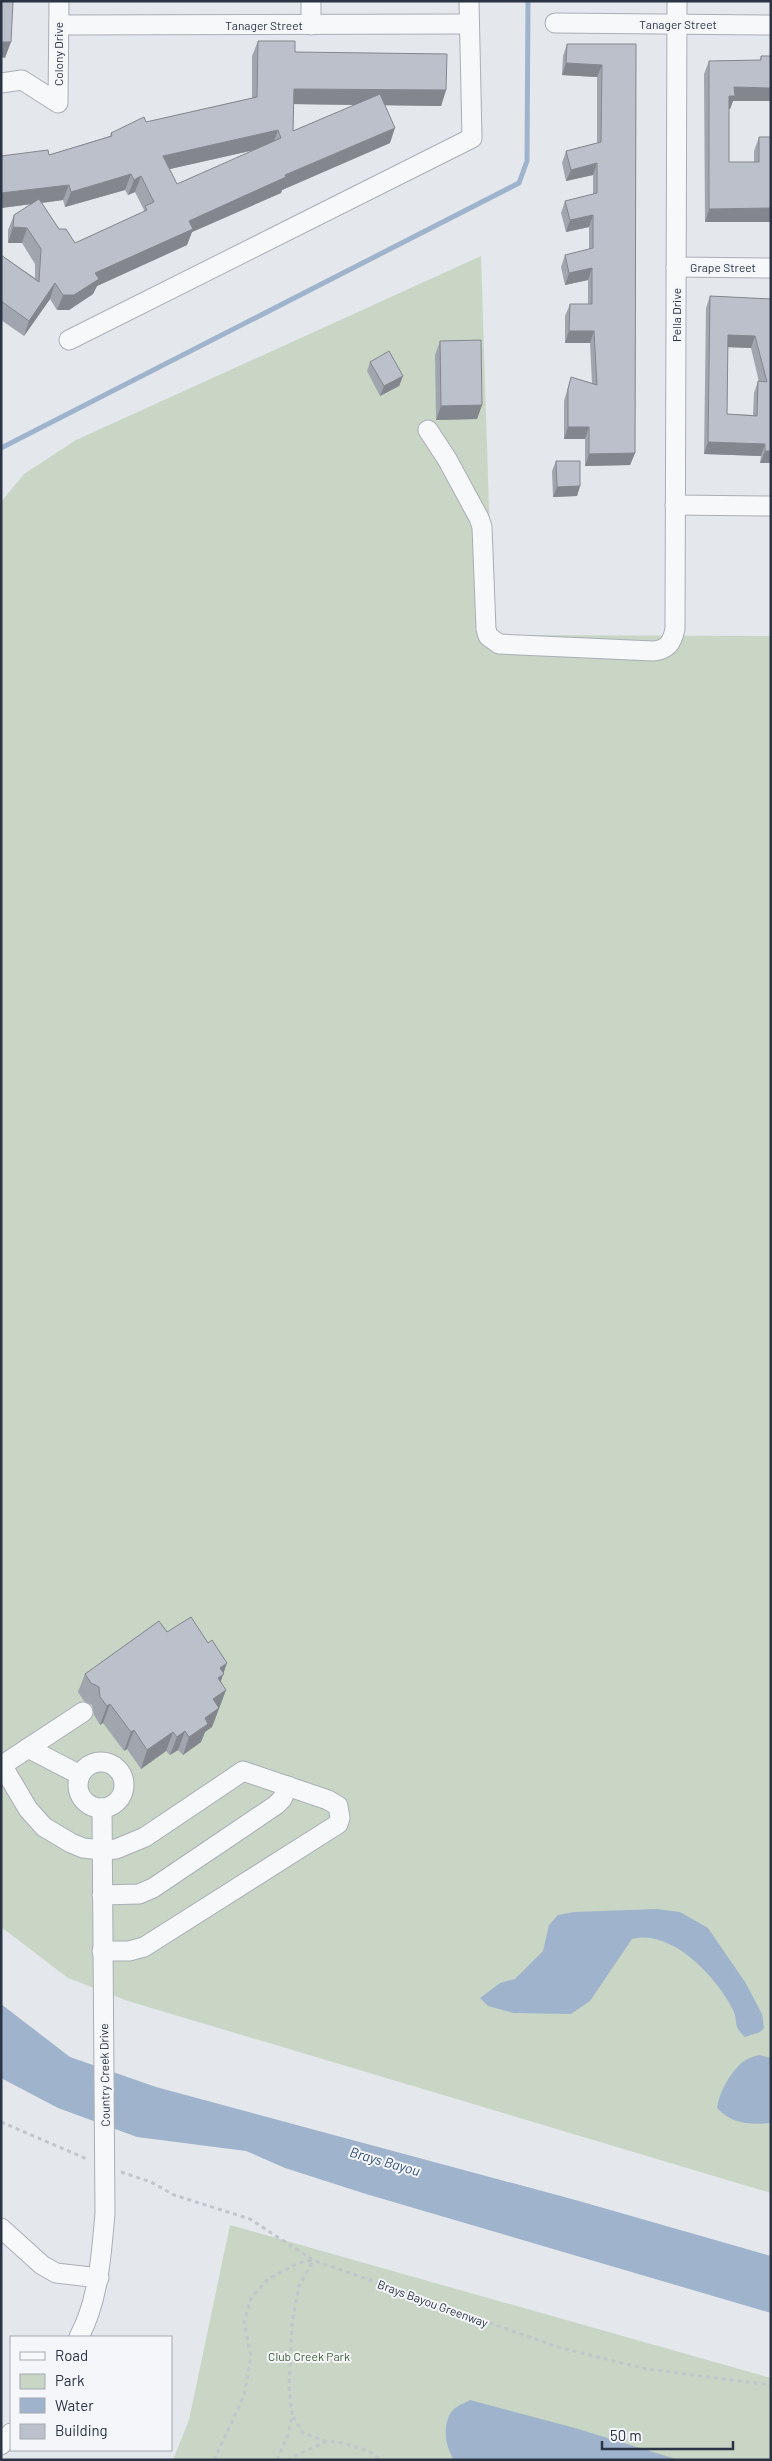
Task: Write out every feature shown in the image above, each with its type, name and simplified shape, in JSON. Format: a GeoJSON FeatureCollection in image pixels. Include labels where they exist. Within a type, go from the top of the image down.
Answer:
{"type":"FeatureCollection","features":[{"type":"Feature","properties":{"kind":"street","name":"Colony Drive"},"geometry":{"type":"LineString","coordinates":[[1,83],[22,80],[58,103],[59,1]]}},
{"type":"Feature","properties":{"kind":"street"},"geometry":{"type":"LineString","coordinates":[[311,1],[311,25]]}},
{"type":"Feature","properties":{"kind":"street"},"geometry":{"type":"LineString","coordinates":[[69,340],[472,138],[468,1]]}},
{"type":"Feature","properties":{"kind":"street","name":"Pella Drive"},"geometry":{"type":"LineString","coordinates":[[428,430],[452,466],[479,518],[482,528],[486,629],[494,641],[499,644],[653,651],[662,650],[669,646],[675,630],[676,1]]}},
{"type":"Feature","properties":{"kind":"street","name":"Tanager Street"},"geometry":{"type":"LineString","coordinates":[[555,23],[771,25]]}},
{"type":"Feature","properties":{"kind":"street","name":"Tanager Street"},"geometry":{"type":"LineString","coordinates":[[59,25],[469,24]]}},
{"type":"Feature","properties":{"kind":"street","name":"Grape Street"},"geometry":{"type":"LineString","coordinates":[[676,267],[771,268]]}},
{"type":"Feature","properties":{"kind":"street"},"geometry":{"type":"LineString","coordinates":[[675,506],[771,506]]}},
{"type":"Feature","properties":{"kind":"street"},"geometry":{"type":"LineString","coordinates":[[83,1712],[2,1766],[28,1809],[44,1827],[77,1845],[102,1850],[123,1847],[146,1837],[243,1771],[338,1806],[340,1818],[338,1824],[144,1948],[130,1951],[102,1950]]}},
{"type":"Feature","properties":{"kind":"street"},"geometry":{"type":"LineString","coordinates":[[28,1748],[80,1775]]}},
{"type":"Feature","properties":{"kind":"street"},"geometry":{"type":"LineString","coordinates":[[101,1762],[109,1763],[121,1774],[124,1781],[121,1796],[110,1806],[94,1808],[82,1799],[77,1785],[80,1775],[87,1766],[101,1762]]}},
{"type":"Feature","properties":{"kind":"street"},"geometry":{"type":"LineString","coordinates":[[102,1895],[139,1894],[153,1888],[276,1805],[282,1799],[288,1786]]}},
{"type":"Feature","properties":{"kind":"street","name":"Country Creek Drive"},"geometry":{"type":"LineString","coordinates":[[79,2336],[91,2308],[99,2278],[105,2214],[100,2156],[103,2016],[102,1808]]}},
{"type":"Feature","properties":{"kind":"street"},"geometry":{"type":"LineString","coordinates":[[5,2239],[56,2273],[99,2278]]}},
{"type":"Feature","properties":{"kind":"street"},"geometry":{"type":"LineString","coordinates":[[1,2445],[10,2434]]}},
{"type":"Feature","properties":{"kind":"path"},"geometry":{"type":"LineString","coordinates":[[1,2122],[100,2156]]}},
{"type":"Feature","properties":{"kind":"path","name":"Brays Bayou Greenway"},"geometry":{"type":"LineString","coordinates":[[114,2170],[151,2182],[174,2195],[250,2219],[313,2260],[558,2348],[646,2368],[771,2385]]}},
{"type":"Feature","properties":{"kind":"path"},"geometry":{"type":"LineString","coordinates":[[277,2460],[288,2435],[292,2416],[290,2387],[292,2323],[299,2286],[313,2260]]}},
{"type":"Feature","properties":{"kind":"path"},"geometry":{"type":"LineString","coordinates":[[214,2460],[244,2396],[251,2356],[244,2322],[250,2298],[268,2279],[298,2263],[313,2260]]}},
{"type":"Feature","properties":{"kind":"path"},"geometry":{"type":"LineString","coordinates":[[292,2416],[303,2433],[326,2442],[343,2443],[361,2448],[369,2451],[381,2460]]}},
{"type":"Feature","properties":{"kind":"path"},"geometry":{"type":"LineString","coordinates":[[287,2460],[326,2442]]}},
{"type":"Feature","properties":{"kind":"green space"},"geometry":{"type":"Polygon","coordinates":[[[481,256],[493,635],[771,636],[771,2193],[128,2001],[68,1978],[1,1927],[1,502],[24,474],[76,440],[481,256]]]}},
{"type":"Feature","properties":{"kind":"green space","name":"Club Creek Park"},"geometry":{"type":"Polygon","coordinates":[[[230,2225],[771,2378],[771,2460],[173,2460],[189,2420],[230,2225]]]}},
{"type":"Feature","properties":{"kind":"water"},"geometry":{"type":"Polygon","coordinates":[[[657,1909],[680,1912],[708,1928],[745,1982],[762,2014],[764,2028],[760,2032],[745,2037],[738,2030],[735,2014],[726,1997],[704,1970],[677,1948],[662,1941],[647,1938],[632,1939],[590,2001],[571,2014],[514,2013],[488,2006],[480,1998],[500,1983],[515,1979],[543,1951],[549,1925],[558,1915],[574,1912],[657,1909]]]}},
{"type":"Feature","properties":{"kind":"water","name":"Brays Bayou"},"geometry":{"type":"Polygon","coordinates":[[[1,2004],[70,2057],[156,2087],[579,2201],[771,2256],[771,2313],[366,2194],[285,2168],[246,2151],[137,2137],[58,2108],[1,2078],[1,2004]]]}},
{"type":"Feature","properties":{"kind":"water"},"geometry":{"type":"Polygon","coordinates":[[[759,2055],[771,2058],[771,2123],[755,2124],[741,2122],[729,2117],[717,2108],[720,2095],[730,2076],[739,2065],[747,2059],[759,2055]]]}},
{"type":"Feature","properties":{"kind":"water"},"geometry":{"type":"Polygon","coordinates":[[[470,2400],[575,2428],[679,2460],[454,2460],[448,2448],[446,2436],[447,2423],[454,2409],[470,2400]]]}},
{"type":"Feature","properties":{"kind":"building"},"geometry":{"type":"Polygon","coordinates":[[[1,1],[13,1],[11,42],[1,42],[1,1]]]}},
{"type":"Feature","properties":{"kind":"building"},"geometry":{"type":"Polygon","coordinates":[[[258,41],[295,41],[295,52],[447,54],[446,90],[294,89],[293,131],[380,94],[395,128],[285,175],[286,177],[189,221],[193,229],[95,273],[99,279],[74,295],[63,295],[55,283],[29,321],[1,301],[1,255],[39,282],[41,249],[27,228],[13,227],[14,215],[39,199],[59,229],[66,229],[75,243],[147,210],[145,206],[154,202],[141,176],[134,180],[131,174],[71,192],[69,185],[1,193],[1,156],[48,150],[49,155],[112,136],[111,133],[144,117],[146,122],[257,97],[258,41]],[[278,130],[163,156],[177,184],[281,138],[278,130]]]}},
{"type":"Feature","properties":{"kind":"building"},"geometry":{"type":"Polygon","coordinates":[[[567,44],[636,44],[635,453],[589,454],[589,427],[568,427],[568,389],[571,377],[597,385],[594,331],[569,331],[570,304],[592,304],[592,268],[569,273],[565,255],[593,248],[593,215],[570,220],[565,201],[597,193],[597,163],[571,170],[566,151],[601,142],[602,65],[566,63],[567,44]]]}},
{"type":"Feature","properties":{"kind":"building"},"geometry":{"type":"Polygon","coordinates":[[[761,56],[771,56],[771,88],[734,87],[735,96],[729,96],[729,162],[759,162],[759,137],[771,137],[771,208],[709,209],[709,61],[761,60],[761,56]]]}},
{"type":"Feature","properties":{"kind":"building"},"geometry":{"type":"Polygon","coordinates":[[[710,296],[771,299],[771,451],[765,451],[765,444],[708,442],[710,296]],[[728,335],[727,414],[757,416],[758,381],[767,382],[755,336],[728,335]]]}},
{"type":"Feature","properties":{"kind":"building"},"geometry":{"type":"Polygon","coordinates":[[[481,340],[482,405],[441,406],[440,341],[481,340]]]}},
{"type":"Feature","properties":{"kind":"building"},"geometry":{"type":"Polygon","coordinates":[[[389,351],[403,376],[384,386],[370,362],[389,351]]]}},
{"type":"Feature","properties":{"kind":"building"},"geometry":{"type":"Polygon","coordinates":[[[556,461],[580,461],[580,486],[557,487],[556,461]]]}},
{"type":"Feature","properties":{"kind":"building"},"geometry":{"type":"Polygon","coordinates":[[[191,1617],[208,1643],[212,1640],[227,1663],[220,1668],[224,1674],[218,1678],[226,1690],[213,1699],[219,1708],[205,1718],[208,1724],[189,1737],[185,1731],[177,1737],[173,1732],[147,1750],[134,1730],[131,1732],[110,1704],[107,1706],[100,1697],[99,1687],[91,1683],[85,1674],[159,1621],[167,1632],[191,1617]]]}},
{"type":"Feature","properties":{"kind":"waterway"},"geometry":{"type":"LineString","coordinates":[[1,448],[519,183],[527,161],[528,1]]}}]}
